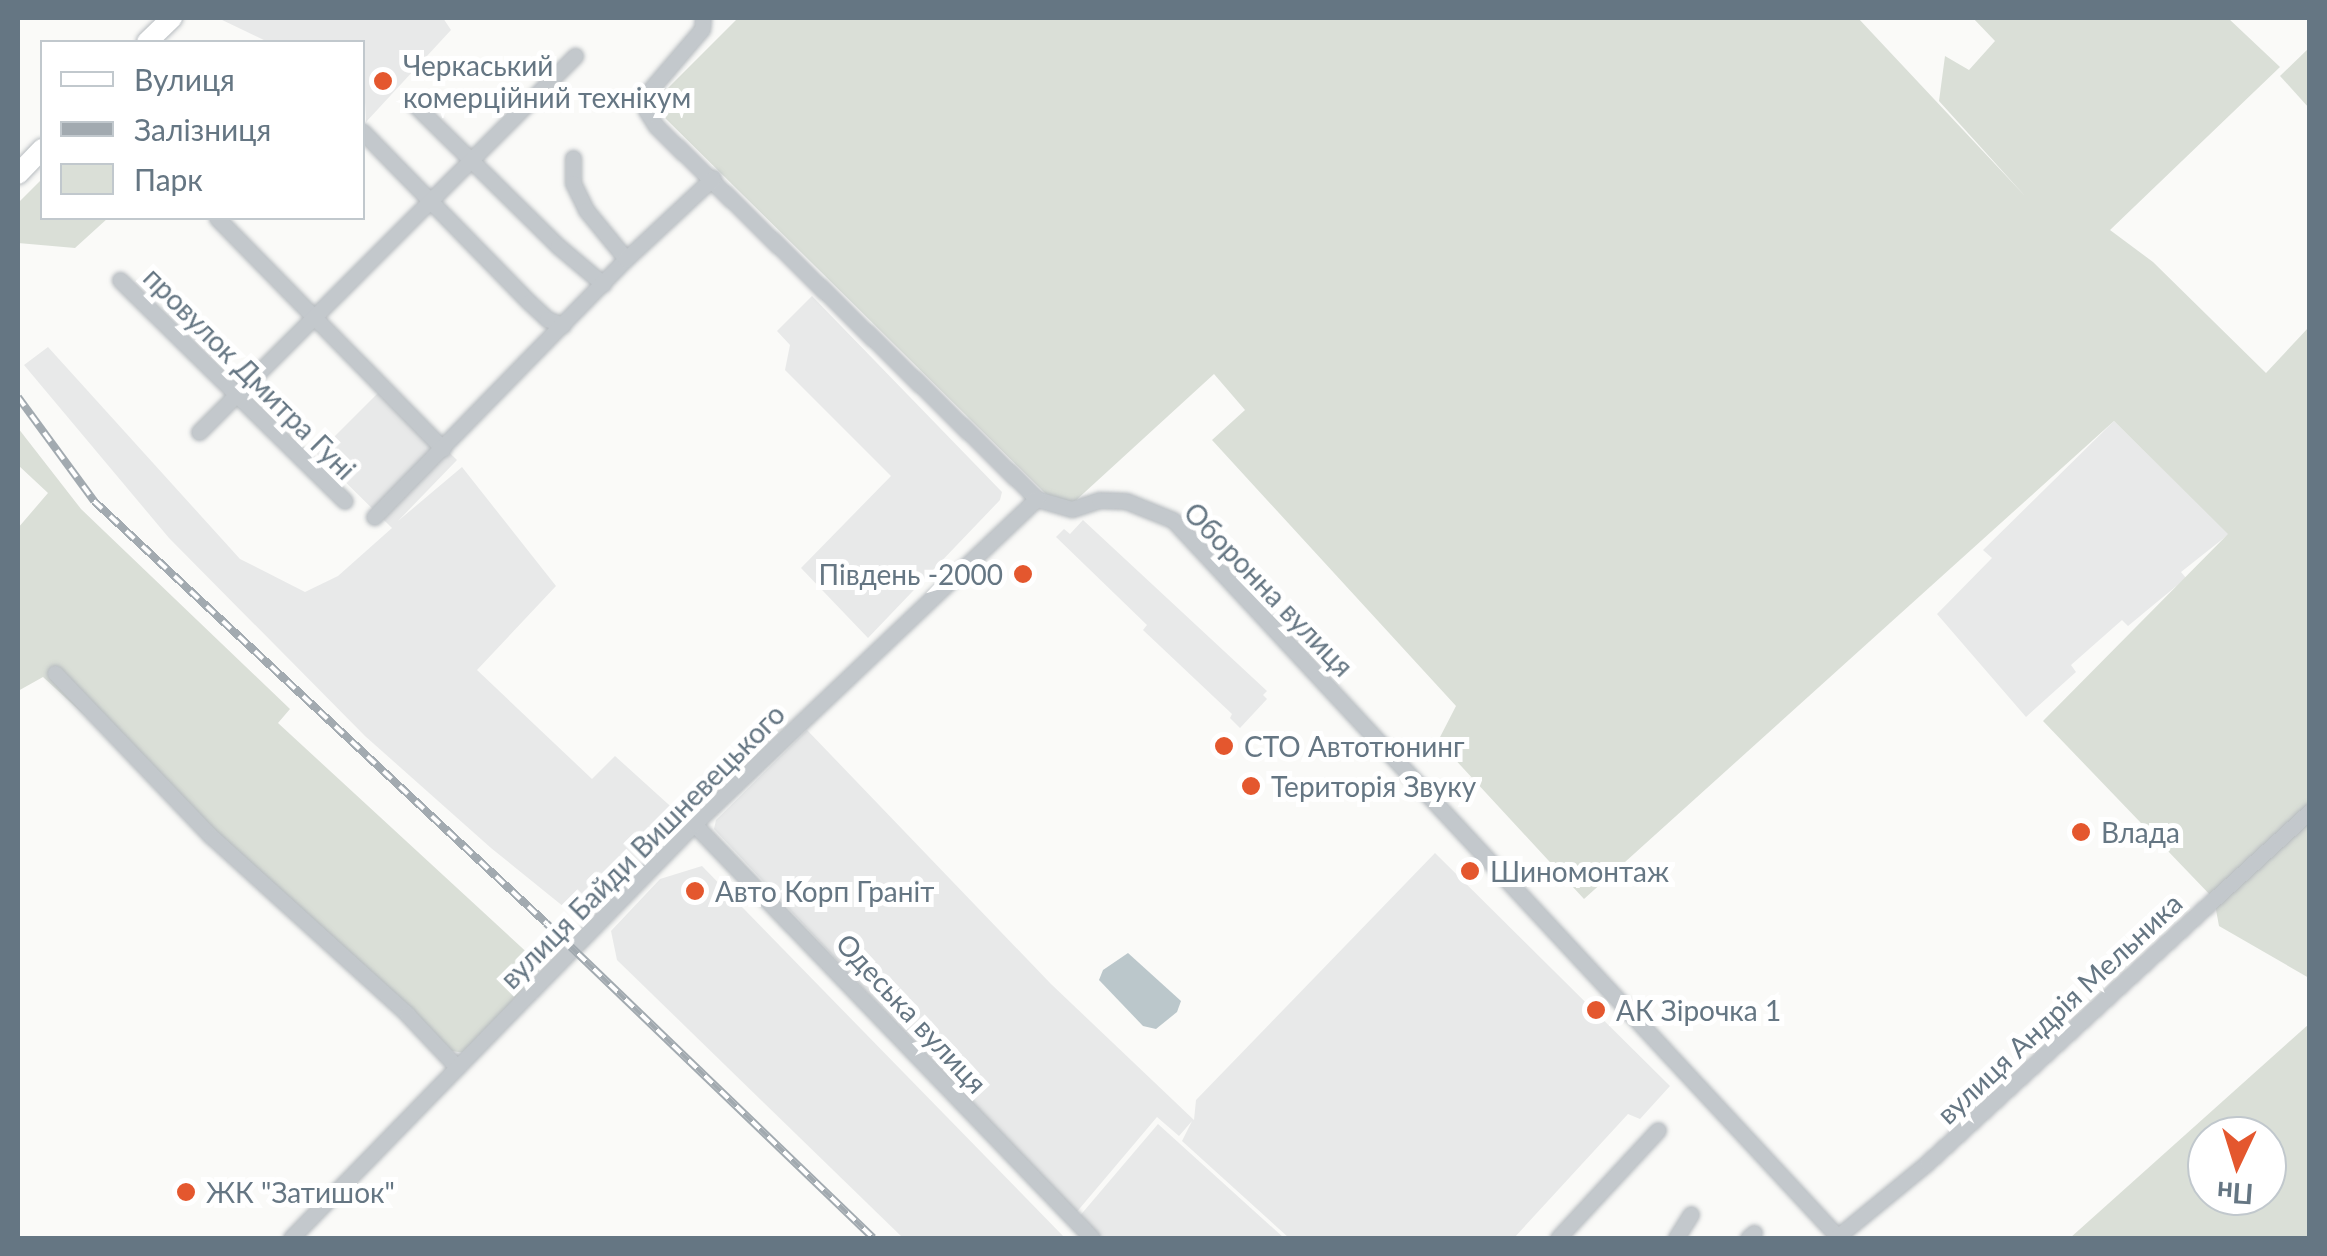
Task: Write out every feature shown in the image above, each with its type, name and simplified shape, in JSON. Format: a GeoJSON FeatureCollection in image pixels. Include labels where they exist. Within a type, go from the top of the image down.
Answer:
{"type":"FeatureCollection","features":[{"type":"Feature","properties":{"kind":"main road"},"geometry":{"type":"LineString","coordinates":[[149,40],[172,18]]}},
{"type":"Feature","properties":{"kind":"main road"},"geometry":{"type":"LineString","coordinates":[[18,174],[40,151]]}},
{"type":"Feature","properties":{"kind":"street"},"geometry":{"type":"LineString","coordinates":[[703,18],[702,29],[650,90],[646,110],[656,126],[1037,499]]}},
{"type":"Feature","properties":{"kind":"street"},"geometry":{"type":"LineString","coordinates":[[199,432],[474,162],[575,56]]}},
{"type":"Feature","properties":{"kind":"street"},"geometry":{"type":"LineString","coordinates":[[413,103],[558,246],[603,284]]}},
{"type":"Feature","properties":{"kind":"street"},"geometry":{"type":"LineString","coordinates":[[365,133],[547,319],[564,326]]}},
{"type":"Feature","properties":{"kind":"street"},"geometry":{"type":"LineString","coordinates":[[573,158],[573,183],[586,210],[626,259]]}},
{"type":"Feature","properties":{"kind":"street"},"geometry":{"type":"LineString","coordinates":[[374,518],[626,259],[713,178]]}},
{"type":"Feature","properties":{"kind":"street"},"geometry":{"type":"LineString","coordinates":[[219,220],[443,449]]}},
{"type":"Feature","properties":{"kind":"street","name":"провулок Дмитра Гуні"},"geometry":{"type":"LineString","coordinates":[[120,280],[345,501]]}},
{"type":"Feature","properties":{"kind":"street","name":"вулиця Байди Вишневецького"},"geometry":{"type":"LineString","coordinates":[[291,1238],[694,824],[1037,499]]}},
{"type":"Feature","properties":{"kind":"street","name":"Оборонна вулиця"},"geometry":{"type":"LineString","coordinates":[[1037,499],[1072,509],[1099,500],[1126,501],[1173,520],[1838,1238]]}},
{"type":"Feature","properties":{"kind":"street"},"geometry":{"type":"LineString","coordinates":[[55,672],[211,836],[407,1014],[457,1067]]}},
{"type":"Feature","properties":{"kind":"street","name":"вулиця Андрія Мельника"},"geometry":{"type":"LineString","coordinates":[[1838,1238],[1927,1164],[2310,810]]}},
{"type":"Feature","properties":{"kind":"street","name":"Одеська вулиця"},"geometry":{"type":"LineString","coordinates":[[694,824],[1092,1238]]}},
{"type":"Feature","properties":{"kind":"street"},"geometry":{"type":"LineString","coordinates":[[1558,1238],[1658,1130]]}},
{"type":"Feature","properties":{"kind":"street"},"geometry":{"type":"LineString","coordinates":[[1676,1238],[1691,1214]]}},
{"type":"Feature","properties":{"kind":"shaded area","name":"Черкаський комерційний технікум"},"geometry":{"type":"Polygon","coordinates":[[[218,18],[443,18],[451,30],[366,122],[365,40],[264,40],[218,18]]]}},
{"type":"Feature","properties":{"kind":"shaded area"},"geometry":{"type":"Polygon","coordinates":[[[812,296],[1002,492],[1000,500],[868,638],[801,568],[891,476],[785,370],[790,345],[777,331],[812,296]]]}},
{"type":"Feature","properties":{"kind":"shaded area"},"geometry":{"type":"Polygon","coordinates":[[[48,347],[240,559],[305,592],[338,576],[392,528],[317,454],[383,388],[457,460],[398,521],[462,467],[556,586],[477,670],[592,779],[615,756],[689,823],[585,924],[491,848],[365,736],[169,538],[24,365],[48,347]]]}},
{"type":"Feature","properties":{"kind":"shaded area"},"geometry":{"type":"Polygon","coordinates":[[[2114,421],[2229,534],[2181,572],[2186,578],[2128,626],[2122,620],[2071,665],[2076,672],[2026,717],[1937,614],[1992,558],[1983,550],[2114,421]]]}},
{"type":"Feature","properties":{"kind":"shaded area"},"geometry":{"type":"Polygon","coordinates":[[[1083,520],[1267,691],[1263,695],[1267,699],[1240,728],[1230,718],[1232,714],[1143,630],[1147,625],[1056,537],[1064,529],[1070,534],[1083,520]]]}},
{"type":"Feature","properties":{"kind":"shaded area"},"geometry":{"type":"Polygon","coordinates":[[[807,730],[1051,984],[1194,1120],[1196,1100],[1435,853],[1670,1086],[1640,1119],[1628,1114],[1514,1238],[1289,1238],[1182,1141],[1192,1121],[1179,1136],[1157,1117],[1075,1214],[714,829],[716,820],[807,730]]]}},
{"type":"Feature","properties":{"kind":"shaded area"},"geometry":{"type":"Polygon","coordinates":[[[702,866],[1065,1238],[903,1238],[617,960],[611,931],[660,879],[702,866]]]}},
{"type":"Feature","properties":{"kind":"shaded area"},"geometry":{"type":"Polygon","coordinates":[[[1128,953],[1181,1001],[1177,1012],[1156,1029],[1143,1026],[1099,980],[1103,970],[1128,953]]]}},
{"type":"Feature","properties":{"kind":"shaded area"},"geometry":{"type":"Polygon","coordinates":[[[1158,1124],[1284,1238],[1099,1238],[1078,1218],[1158,1124]]]}},
{"type":"Feature","properties":{"kind":"green space"},"geometry":{"type":"Polygon","coordinates":[[[738,18],[1858,18],[2025,196],[1939,101],[1945,56],[1969,70],[1995,41],[1973,18],[2228,18],[2280,67],[2110,230],[2153,262],[2266,373],[2309,327],[2309,978],[2219,926],[2214,899],[2043,721],[2228,534],[2114,421],[1584,899],[1438,741],[1456,706],[1212,440],[1245,410],[1214,374],[1073,503],[1052,500],[661,114],[661,95],[738,18]]]}},
{"type":"Feature","properties":{"kind":"green space"},"geometry":{"type":"Polygon","coordinates":[[[2309,48],[2309,108],[2280,76],[2309,48]]]}},
{"type":"Feature","properties":{"kind":"green space"},"geometry":{"type":"Polygon","coordinates":[[[40,181],[40,220],[106,220],[75,248],[18,243],[18,203],[40,181]]]}},
{"type":"Feature","properties":{"kind":"green space"},"geometry":{"type":"Polygon","coordinates":[[[18,428],[81,509],[290,709],[278,723],[533,958],[538,954],[547,962],[466,1053],[451,1051],[43,677],[18,691],[18,528],[48,493],[18,465],[18,428]]]}},
{"type":"Feature","properties":{"kind":"green space"},"geometry":{"type":"Polygon","coordinates":[[[2309,1024],[2309,1238],[2070,1238],[2187,1133],[2187,1216],[2287,1216],[2287,1116],[2206,1116],[2309,1024]]]}},
{"type":"Feature","properties":{"kind":"railway"},"geometry":{"type":"LineString","coordinates":[[18,397],[94,501],[546,923],[873,1238]]}},
{"type":"Feature","properties":{"kind":"place","name":"Черкаський комерційний технікум"},"geometry":{"type":"Point","coordinates":[383,81]}},
{"type":"Feature","properties":{"kind":"place","name":"Південь -2000"},"geometry":{"type":"Point","coordinates":[1023,574]}},
{"type":"Feature","properties":{"kind":"place","name":"СТО Автотюнинг"},"geometry":{"type":"Point","coordinates":[1224,746]}},
{"type":"Feature","properties":{"kind":"place","name":"Територія Звуку"},"geometry":{"type":"Point","coordinates":[1251,786]}},
{"type":"Feature","properties":{"kind":"place","name":"Влада"},"geometry":{"type":"Point","coordinates":[2081,832]}},
{"type":"Feature","properties":{"kind":"place","name":"Шиномонтаж"},"geometry":{"type":"Point","coordinates":[1470,871]}},
{"type":"Feature","properties":{"kind":"place","name":"Авто Корп Граніт"},"geometry":{"type":"Point","coordinates":[695,891]}},
{"type":"Feature","properties":{"kind":"place","name":"АК Зірочка 1"},"geometry":{"type":"Point","coordinates":[1596,1010]}},
{"type":"Feature","properties":{"kind":"place","name":"ЖК \"Затишок\""},"geometry":{"type":"Point","coordinates":[186,1192]}}]}
